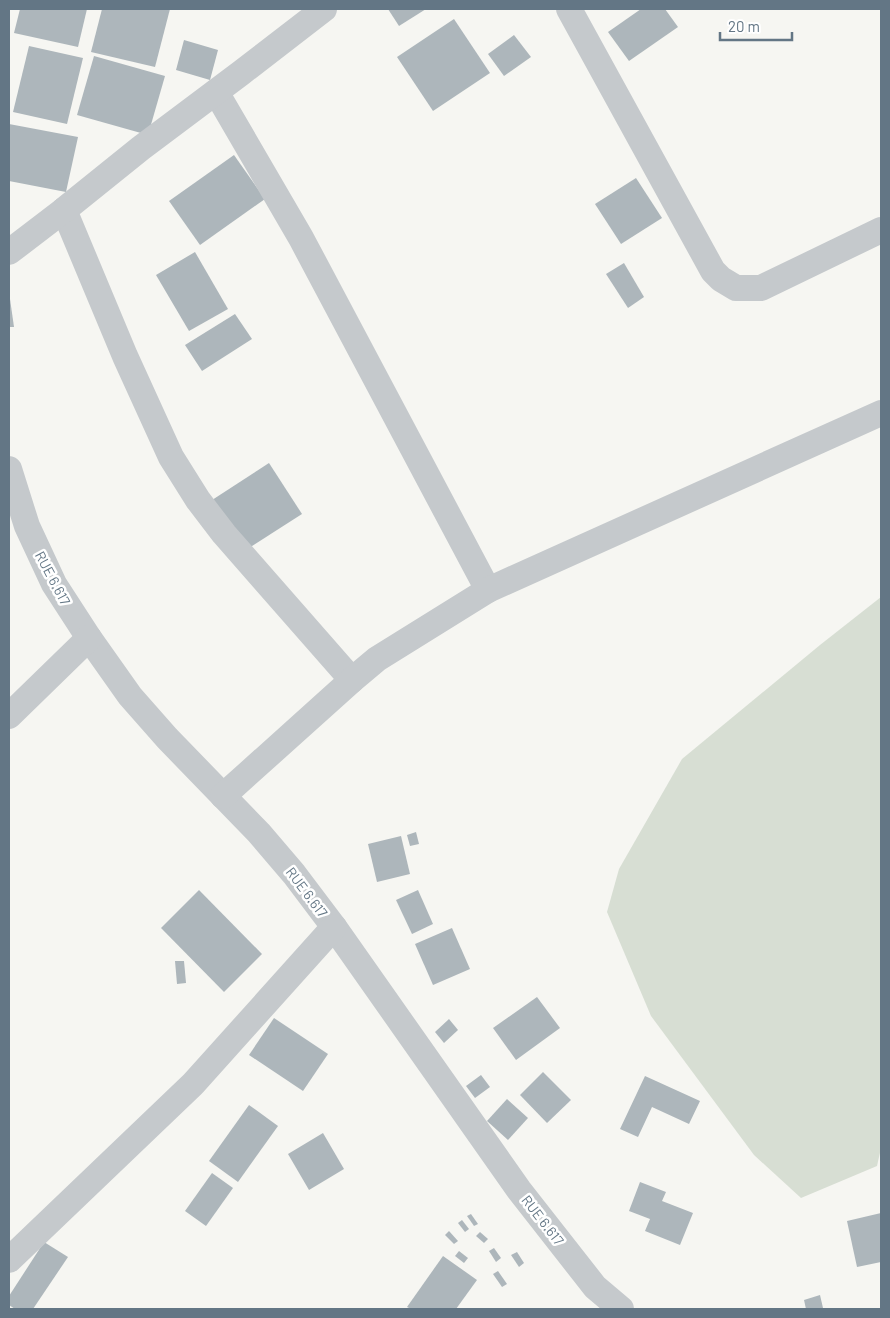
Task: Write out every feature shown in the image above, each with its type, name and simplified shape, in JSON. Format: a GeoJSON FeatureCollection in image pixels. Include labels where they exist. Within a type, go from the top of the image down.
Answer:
{"type":"FeatureCollection","features":[{"type":"Feature","properties":{"kind":"street"},"geometry":{"type":"LineString","coordinates":[[9,252],[141,148],[324,9]]}},
{"type":"Feature","properties":{"kind":"street"},"geometry":{"type":"LineString","coordinates":[[569,9],[713,271],[721,279],[736,288],[761,288],[881,230]]}},
{"type":"Feature","properties":{"kind":"street"},"geometry":{"type":"LineString","coordinates":[[216,92],[301,238],[488,590]]}},
{"type":"Feature","properties":{"kind":"street"},"geometry":{"type":"LineString","coordinates":[[64,210],[125,356],[171,457],[198,500],[224,534],[352,680]]}},
{"type":"Feature","properties":{"kind":"street"},"geometry":{"type":"LineString","coordinates":[[224,796],[377,659],[488,590],[881,413]]}},
{"type":"Feature","properties":{"kind":"street","name":"RUE 6.617"},"geometry":{"type":"LineString","coordinates":[[9,468],[27,526],[54,584],[130,696],[167,738],[259,833],[294,874],[334,927],[519,1190],[595,1287],[621,1309]]}},
{"type":"Feature","properties":{"kind":"street"},"geometry":{"type":"LineString","coordinates":[[9,716],[89,638]]}},
{"type":"Feature","properties":{"kind":"street"},"geometry":{"type":"LineString","coordinates":[[9,1260],[193,1084],[334,927]]}},
{"type":"Feature","properties":{"kind":"shaded area"},"geometry":{"type":"Polygon","coordinates":[[[881,597],[881,1148],[877,1166],[801,1198],[754,1155],[651,1016],[607,912],[619,869],[682,759],[881,597]]]}},
{"type":"Feature","properties":{"kind":"building"},"geometry":{"type":"Polygon","coordinates":[[[20,9],[87,9],[78,47],[14,33],[20,9]]]}},
{"type":"Feature","properties":{"kind":"building"},"geometry":{"type":"Polygon","coordinates":[[[102,9],[170,9],[155,67],[91,52],[102,9]]]}},
{"type":"Feature","properties":{"kind":"building"},"geometry":{"type":"Polygon","coordinates":[[[388,9],[426,9],[399,26],[388,9]]]}},
{"type":"Feature","properties":{"kind":"building"},"geometry":{"type":"Polygon","coordinates":[[[641,9],[665,9],[678,27],[629,61],[608,32],[641,9]]]}},
{"type":"Feature","properties":{"kind":"building"},"geometry":{"type":"Polygon","coordinates":[[[454,19],[490,73],[433,111],[397,57],[454,19]]]}},
{"type":"Feature","properties":{"kind":"building"},"geometry":{"type":"Polygon","coordinates":[[[514,35],[531,57],[504,76],[488,54],[514,35]]]}},
{"type":"Feature","properties":{"kind":"building"},"geometry":{"type":"Polygon","coordinates":[[[184,40],[218,50],[210,80],[176,70],[184,40]]]}},
{"type":"Feature","properties":{"kind":"building"},"geometry":{"type":"Polygon","coordinates":[[[29,46],[83,58],[67,124],[13,112],[29,46]]]}},
{"type":"Feature","properties":{"kind":"building"},"geometry":{"type":"Polygon","coordinates":[[[94,56],[165,76],[148,135],[77,115],[94,56]]]}},
{"type":"Feature","properties":{"kind":"building"},"geometry":{"type":"Polygon","coordinates":[[[9,124],[78,137],[66,192],[9,181],[9,124]]]}},
{"type":"Feature","properties":{"kind":"building"},"geometry":{"type":"Polygon","coordinates":[[[234,155],[265,199],[200,245],[169,201],[234,155]]]}},
{"type":"Feature","properties":{"kind":"building"},"geometry":{"type":"Polygon","coordinates":[[[636,178],[662,218],[621,244],[595,204],[636,178]]]}},
{"type":"Feature","properties":{"kind":"building"},"geometry":{"type":"Polygon","coordinates":[[[195,252],[228,309],[189,331],[156,275],[195,252]]]}},
{"type":"Feature","properties":{"kind":"building"},"geometry":{"type":"Polygon","coordinates":[[[624,263],[644,297],[628,308],[606,274],[624,263]]]}},
{"type":"Feature","properties":{"kind":"building"},"geometry":{"type":"Polygon","coordinates":[[[10,299],[14,327],[9,327],[10,299]]]}},
{"type":"Feature","properties":{"kind":"building"},"geometry":{"type":"Polygon","coordinates":[[[235,314],[252,339],[202,371],[185,345],[235,314]]]}},
{"type":"Feature","properties":{"kind":"building"},"geometry":{"type":"Polygon","coordinates":[[[269,463],[302,514],[241,553],[209,502],[269,463]]]}},
{"type":"Feature","properties":{"kind":"building"},"geometry":{"type":"Polygon","coordinates":[[[416,832],[419,844],[410,846],[407,835],[416,832]]]}},
{"type":"Feature","properties":{"kind":"building"},"geometry":{"type":"Polygon","coordinates":[[[401,836],[410,874],[377,882],[368,844],[401,836]]]}},
{"type":"Feature","properties":{"kind":"building"},"geometry":{"type":"Polygon","coordinates":[[[199,890],[262,954],[224,992],[161,928],[199,890]]]}},
{"type":"Feature","properties":{"kind":"building"},"geometry":{"type":"Polygon","coordinates":[[[418,890],[433,924],[412,934],[396,900],[418,890]]]}},
{"type":"Feature","properties":{"kind":"building"},"geometry":{"type":"Polygon","coordinates":[[[452,928],[470,969],[433,985],[415,944],[452,928]]]}},
{"type":"Feature","properties":{"kind":"building"},"geometry":{"type":"Polygon","coordinates":[[[175,961],[184,961],[186,983],[177,984],[175,961]]]}},
{"type":"Feature","properties":{"kind":"building"},"geometry":{"type":"Polygon","coordinates":[[[537,997],[560,1028],[516,1060],[493,1028],[537,997]]]}},
{"type":"Feature","properties":{"kind":"building"},"geometry":{"type":"Polygon","coordinates":[[[274,1018],[328,1054],[303,1091],[249,1055],[274,1018]]]}},
{"type":"Feature","properties":{"kind":"building"},"geometry":{"type":"Polygon","coordinates":[[[449,1019],[458,1030],[444,1043],[435,1032],[449,1019]]]}},
{"type":"Feature","properties":{"kind":"building"},"geometry":{"type":"Polygon","coordinates":[[[543,1072],[571,1100],[547,1123],[520,1095],[543,1072]]]}},
{"type":"Feature","properties":{"kind":"building"},"geometry":{"type":"Polygon","coordinates":[[[481,1075],[490,1087],[475,1098],[466,1086],[481,1075]]]}},
{"type":"Feature","properties":{"kind":"building"},"geometry":{"type":"Polygon","coordinates":[[[645,1076],[700,1101],[689,1124],[652,1107],[638,1137],[620,1129],[645,1076]]]}},
{"type":"Feature","properties":{"kind":"building"},"geometry":{"type":"Polygon","coordinates":[[[507,1099],[528,1118],[508,1140],[487,1121],[507,1099]]]}},
{"type":"Feature","properties":{"kind":"building"},"geometry":{"type":"Polygon","coordinates":[[[249,1105],[278,1126],[238,1182],[209,1161],[249,1105]]]}},
{"type":"Feature","properties":{"kind":"building"},"geometry":{"type":"Polygon","coordinates":[[[323,1133],[344,1169],[309,1190],[288,1154],[323,1133]]]}},
{"type":"Feature","properties":{"kind":"building"},"geometry":{"type":"Polygon","coordinates":[[[212,1173],[233,1188],[206,1226],[185,1211],[212,1173]]]}},
{"type":"Feature","properties":{"kind":"building"},"geometry":{"type":"Polygon","coordinates":[[[640,1182],[666,1192],[662,1201],[693,1213],[680,1245],[645,1231],[650,1219],[629,1211],[640,1182]]]}},
{"type":"Feature","properties":{"kind":"building"},"geometry":{"type":"Polygon","coordinates":[[[881,1213],[881,1262],[857,1267],[847,1221],[881,1213]]]}},
{"type":"Feature","properties":{"kind":"building"},"geometry":{"type":"Polygon","coordinates":[[[471,1214],[478,1224],[474,1226],[467,1216],[471,1214]]]}},
{"type":"Feature","properties":{"kind":"building"},"geometry":{"type":"Polygon","coordinates":[[[462,1220],[469,1229],[465,1232],[458,1223],[462,1220]]]}},
{"type":"Feature","properties":{"kind":"building"},"geometry":{"type":"Polygon","coordinates":[[[449,1231],[458,1241],[454,1244],[445,1235],[449,1231]]]}},
{"type":"Feature","properties":{"kind":"building"},"geometry":{"type":"Polygon","coordinates":[[[480,1232],[488,1239],[484,1243],[476,1236],[480,1232]]]}},
{"type":"Feature","properties":{"kind":"building"},"geometry":{"type":"Polygon","coordinates":[[[44,1242],[68,1257],[33,1309],[15,1309],[9,1305],[9,1296],[44,1242]]]}},
{"type":"Feature","properties":{"kind":"building"},"geometry":{"type":"Polygon","coordinates":[[[494,1248],[501,1258],[496,1262],[489,1251],[494,1248]]]}},
{"type":"Feature","properties":{"kind":"building"},"geometry":{"type":"Polygon","coordinates":[[[459,1251],[468,1258],[464,1263],[455,1256],[459,1251]]]}},
{"type":"Feature","properties":{"kind":"building"},"geometry":{"type":"Polygon","coordinates":[[[517,1252],[524,1263],[519,1267],[511,1255],[517,1252]]]}},
{"type":"Feature","properties":{"kind":"building"},"geometry":{"type":"Polygon","coordinates":[[[443,1256],[477,1280],[456,1309],[411,1309],[407,1307],[443,1256]]]}},
{"type":"Feature","properties":{"kind":"building"},"geometry":{"type":"Polygon","coordinates":[[[498,1271],[507,1284],[502,1287],[493,1274],[498,1271]]]}},
{"type":"Feature","properties":{"kind":"building"},"geometry":{"type":"Polygon","coordinates":[[[820,1295],[823,1308],[806,1309],[804,1300],[820,1295]]]}}]}
